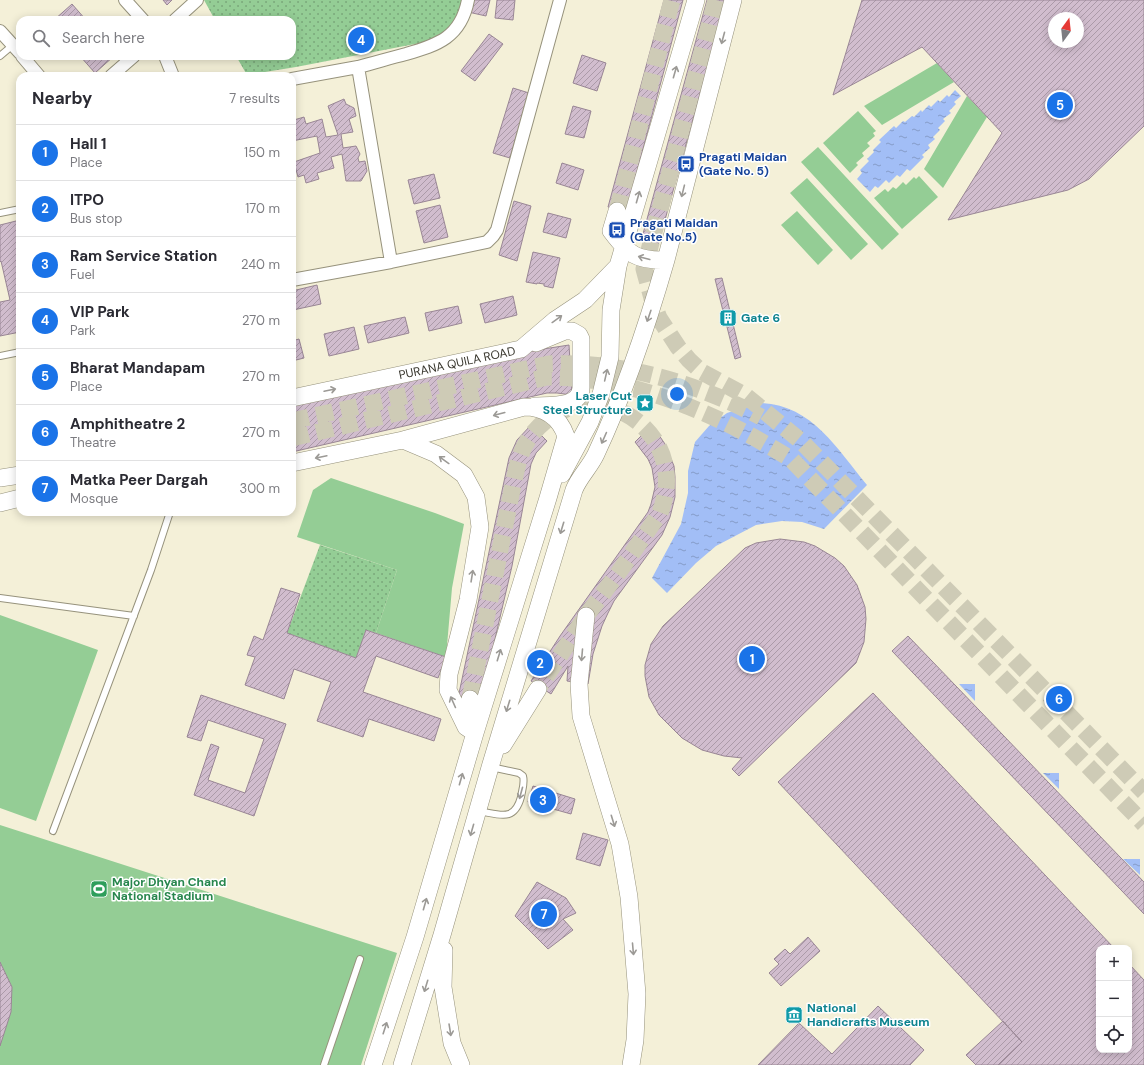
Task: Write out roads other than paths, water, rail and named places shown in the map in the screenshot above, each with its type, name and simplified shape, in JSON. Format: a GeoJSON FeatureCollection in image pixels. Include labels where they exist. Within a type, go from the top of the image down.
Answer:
{"type":"FeatureCollection","features":[{"type":"Feature","properties":{"kind":"main road"},"geometry":{"type":"LineString","coordinates":[[548,498],[590,422],[601,394],[610,357],[611,310],[618,266],[696,0]]}},
{"type":"Feature","properties":{"kind":"main road"},"geometry":{"type":"LineString","coordinates":[[402,1065],[442,936],[490,766],[574,490],[578,480],[595,456],[610,423],[655,299],[733,0]]}},
{"type":"Feature","properties":{"kind":"main road"},"geometry":{"type":"LineString","coordinates":[[617,211],[611,231],[624,248],[643,259],[666,260]]}},
{"type":"Feature","properties":{"kind":"main road","name":"PURANA QUILA ROAD"},"geometry":{"type":"LineString","coordinates":[[296,397],[521,349],[555,320],[585,300],[618,266]]}},
{"type":"Feature","properties":{"kind":"main road"},"geometry":{"type":"LineString","coordinates":[[296,462],[403,440],[524,407],[568,403],[577,399],[581,388],[581,339],[576,332],[565,330],[521,349]]}},
{"type":"Feature","properties":{"kind":"main road"},"geometry":{"type":"LineString","coordinates":[[373,1065],[415,937],[475,733],[566,436],[563,428],[553,416],[540,409],[524,407]]}},
{"type":"Feature","properties":{"kind":"main road"},"geometry":{"type":"LineString","coordinates":[[403,440],[436,454],[464,475],[476,497],[480,527],[468,600],[449,674],[448,690],[466,727],[475,733]]}},
{"type":"Feature","properties":{"kind":"main road"},"geometry":{"type":"LineString","coordinates":[[0,478],[16,476]]}},
{"type":"Feature","properties":{"kind":"main road"},"geometry":{"type":"LineString","coordinates":[[0,503],[16,499]]}},
{"type":"Feature","properties":{"kind":"main road"},"geometry":{"type":"LineString","coordinates":[[586,616],[579,684],[581,716],[620,844],[629,905],[637,994],[635,1040],[631,1065]]}},
{"type":"Feature","properties":{"kind":"main road"},"geometry":{"type":"LineString","coordinates":[[490,766],[538,689]]}},
{"type":"Feature","properties":{"kind":"main road"},"geometry":{"type":"LineString","coordinates":[[470,699],[475,733]]}},
{"type":"Feature","properties":{"kind":"main road"},"geometry":{"type":"LineString","coordinates":[[442,936],[444,948],[443,987],[452,1043],[461,1065]]}},
{"type":"Feature","properties":{"kind":"street"},"geometry":{"type":"LineString","coordinates":[[125,0],[139,16]]}},
{"type":"Feature","properties":{"kind":"street"},"geometry":{"type":"LineString","coordinates":[[179,16],[197,0]]}},
{"type":"Feature","properties":{"kind":"street"},"geometry":{"type":"LineString","coordinates":[[296,78],[358,67],[426,48],[444,40],[460,24],[468,0]]}},
{"type":"Feature","properties":{"kind":"street"},"geometry":{"type":"LineString","coordinates":[[296,279],[391,262],[486,242],[493,236],[497,230],[560,0]]}},
{"type":"Feature","properties":{"kind":"street"},"geometry":{"type":"LineString","coordinates":[[0,31],[16,49]]}},
{"type":"Feature","properties":{"kind":"street"},"geometry":{"type":"LineString","coordinates":[[25,60],[36,72]]}},
{"type":"Feature","properties":{"kind":"street"},"geometry":{"type":"LineString","coordinates":[[116,72],[129,60]]}},
{"type":"Feature","properties":{"kind":"street"},"geometry":{"type":"LineString","coordinates":[[167,60],[171,72]]}},
{"type":"Feature","properties":{"kind":"street"},"geometry":{"type":"LineString","coordinates":[[358,67],[391,262]]}},
{"type":"Feature","properties":{"kind":"lane"},"geometry":{"type":"LineString","coordinates":[[0,56],[16,49]]}},
{"type":"Feature","properties":{"kind":"lane"},"geometry":{"type":"LineString","coordinates":[[0,213],[16,210]]}},
{"type":"Feature","properties":{"kind":"lane"},"geometry":{"type":"LineString","coordinates":[[0,356],[16,353]]}},
{"type":"Feature","properties":{"kind":"lane"},"geometry":{"type":"LineString","coordinates":[[53,831],[151,570],[169,516]]}},
{"type":"Feature","properties":{"kind":"lane"},"geometry":{"type":"LineString","coordinates":[[0,598],[134,616]]}},
{"type":"Feature","properties":{"kind":"lane"},"geometry":{"type":"LineString","coordinates":[[478,810],[507,815],[513,813],[518,808],[525,781],[523,776],[519,773],[490,766]]}},
{"type":"Feature","properties":{"kind":"lane"},"geometry":{"type":"LineString","coordinates":[[324,1065],[360,959]]}},
{"type":"Feature","properties":{"kind":"water"},"geometry":{"type":"Polygon","coordinates":[[[955,90],[961,96],[954,102],[956,104],[949,111],[951,113],[943,119],[945,121],[938,128],[940,130],[933,137],[935,139],[928,145],[930,148],[922,155],[924,157],[910,171],[907,169],[900,177],[897,175],[889,183],[886,180],[878,188],[875,186],[870,192],[857,179],[862,173],[860,170],[869,161],[867,159],[881,142],[879,140],[894,126],[896,128],[903,121],[905,122],[912,116],[914,117],[921,110],[922,112],[929,105],[931,107],[938,100],[940,102],[947,95],[949,97],[955,90]]]}},
{"type":"Feature","properties":{"kind":"water"},"geometry":{"type":"Polygon","coordinates":[[[761,403],[779,406],[795,412],[809,420],[834,444],[867,485],[824,529],[802,522],[782,521],[756,525],[716,546],[696,563],[667,593],[652,578],[681,524],[688,493],[688,471],[695,442],[709,426],[727,413],[761,403]]]}},
{"type":"Feature","properties":{"kind":"water"},"geometry":{"type":"Polygon","coordinates":[[[959,684],[975,684],[975,701],[959,684]]]}},
{"type":"Feature","properties":{"kind":"water"},"geometry":{"type":"Polygon","coordinates":[[[1043,773],[1059,773],[1059,789],[1043,773]]]}},
{"type":"Feature","properties":{"kind":"water"},"geometry":{"type":"Polygon","coordinates":[[[1123,859],[1140,859],[1140,875],[1123,859]]]}},
{"type":"Feature","properties":{"kind":"tunnel"},"geometry":{"type":"LineString","coordinates":[[617,211],[672,0]]}},
{"type":"Feature","properties":{"kind":"tunnel"},"geometry":{"type":"LineString","coordinates":[[716,0],[644,269],[659,318],[678,347],[702,372],[746,396],[802,442],[1144,792]]}},
{"type":"Feature","properties":{"kind":"tunnel"},"geometry":{"type":"LineString","coordinates":[[296,420],[549,364],[577,364],[631,370],[685,384],[761,417]]}},
{"type":"Feature","properties":{"kind":"tunnel"},"geometry":{"type":"LineString","coordinates":[[296,437],[547,377],[612,383],[643,391],[705,413],[734,427],[791,459],[1144,824]]}},
{"type":"Feature","properties":{"kind":"tunnel"},"geometry":{"type":"LineString","coordinates":[[470,699],[514,480],[523,449],[528,440],[550,418],[575,407],[601,406],[626,414],[647,430],[661,453],[666,481],[660,513],[586,616],[538,689]]}},
{"type":"Feature","properties":{"kind":"place","name":"VIP Park"},"geometry":{"type":"Point","coordinates":[361,40]}},
{"type":"Feature","properties":{"kind":"place","name":"Bharat Mandapam"},"geometry":{"type":"Point","coordinates":[1060,105]}},
{"type":"Feature","properties":{"kind":"place","name":"Pragati Maidan (Gate No. 5)"},"geometry":{"type":"Point","coordinates":[686,164]}},
{"type":"Feature","properties":{"kind":"place","name":"Pragati Maidan (Gate No.5)"},"geometry":{"type":"Point","coordinates":[617,230]}},
{"type":"Feature","properties":{"kind":"place","name":"Gate 6"},"geometry":{"type":"Point","coordinates":[728,318]}},
{"type":"Feature","properties":{"kind":"place","name":"Laser Cut Steel Structure"},"geometry":{"type":"Point","coordinates":[645,403]}},
{"type":"Feature","properties":{"kind":"place","name":"Hall 1"},"geometry":{"type":"Point","coordinates":[752,659]}},
{"type":"Feature","properties":{"kind":"place","name":"ITPO"},"geometry":{"type":"Point","coordinates":[540,663]}},
{"type":"Feature","properties":{"kind":"place","name":"Amphitheatre 2"},"geometry":{"type":"Point","coordinates":[1059,699]}},
{"type":"Feature","properties":{"kind":"place","name":"Ram Service Station"},"geometry":{"type":"Point","coordinates":[543,800]}},
{"type":"Feature","properties":{"kind":"place","name":"Major Dhyan Chand National Stadium"},"geometry":{"type":"Point","coordinates":[99,889]}},
{"type":"Feature","properties":{"kind":"place","name":"Matka Peer Dargah"},"geometry":{"type":"Point","coordinates":[544,914]}},
{"type":"Feature","properties":{"kind":"place","name":"National Handicrafts Museum"},"geometry":{"type":"Point","coordinates":[794,1015]}}]}
